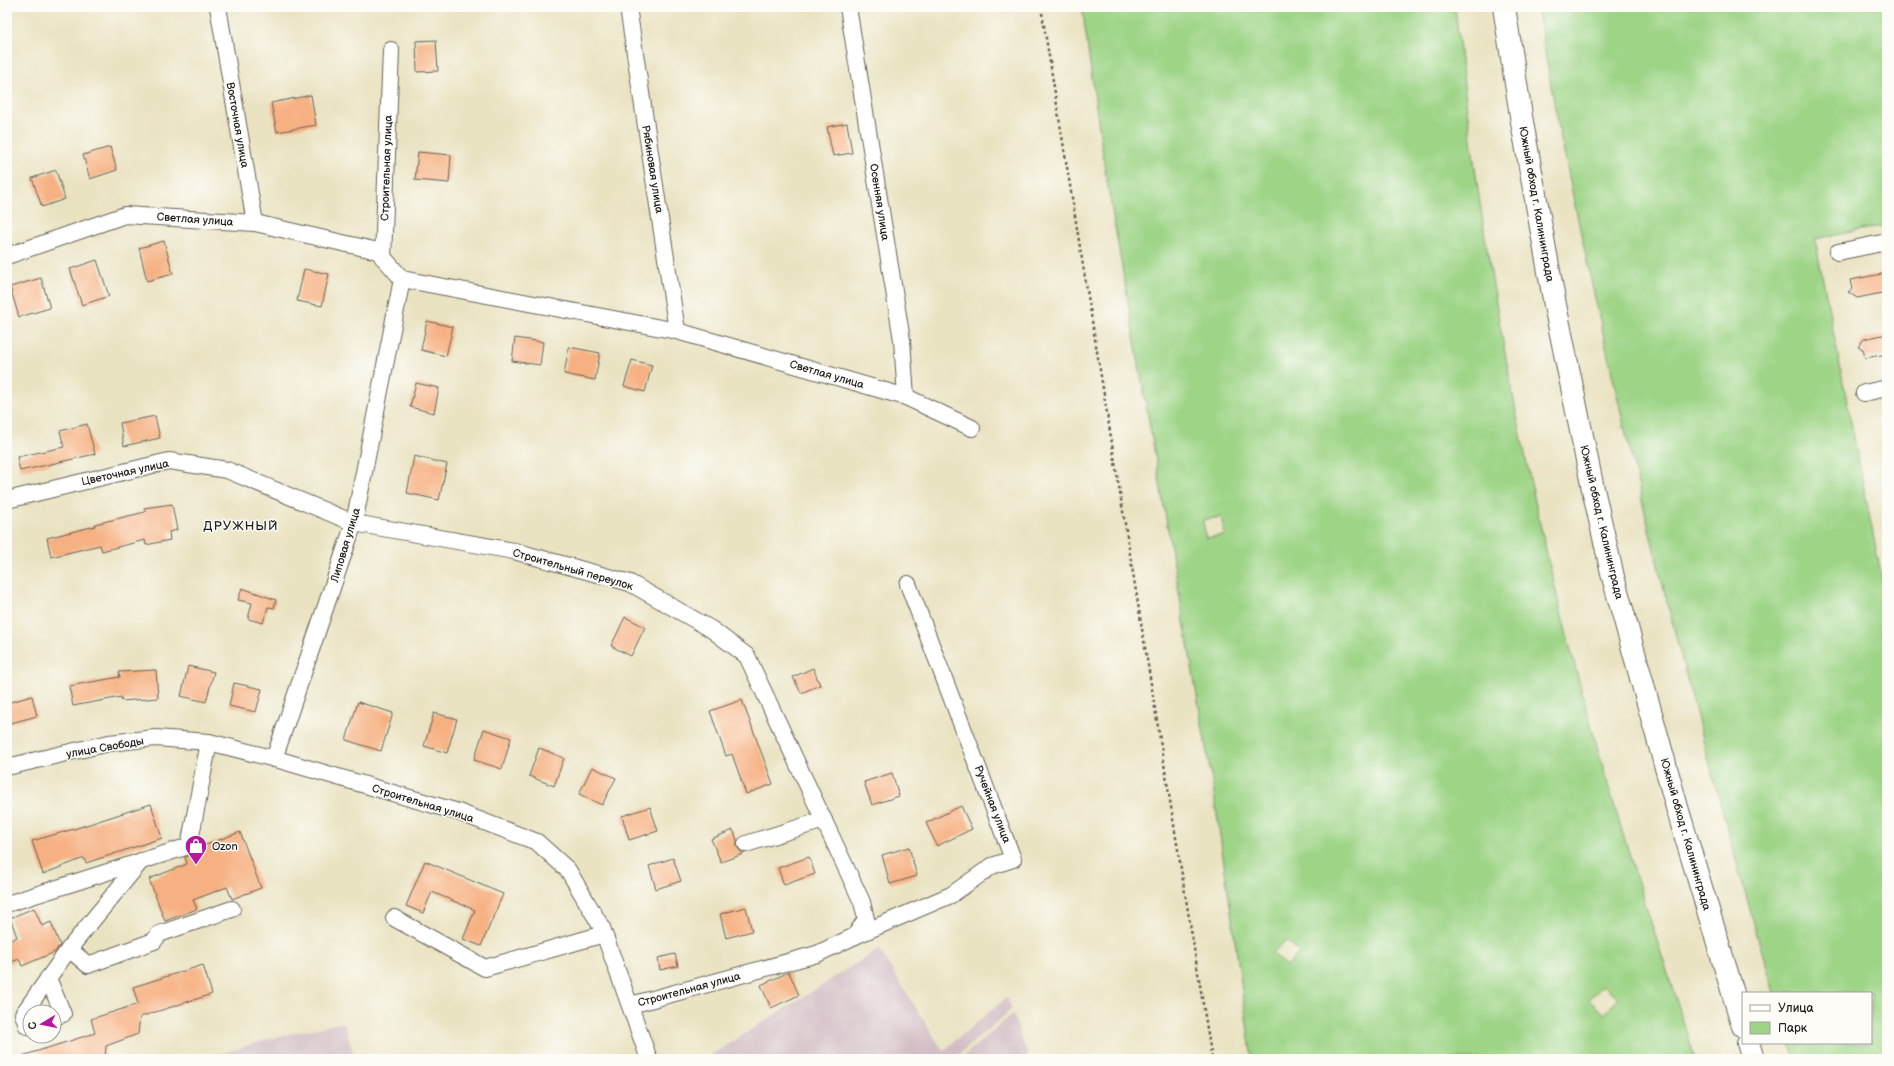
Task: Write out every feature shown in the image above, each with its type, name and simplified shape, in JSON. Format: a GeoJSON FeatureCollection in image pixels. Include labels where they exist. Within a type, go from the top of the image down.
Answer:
{"type":"FeatureCollection","features":[{"type":"Feature","properties":{"kind":"highway","name":"Южный обход г. Калининграда"},"geometry":{"type":"LineString","coordinates":[[1504,7],[1522,122],[1555,305],[1594,496],[1616,585],[1678,811],[1742,1023]]}},
{"type":"Feature","properties":{"kind":"highway"},"geometry":{"type":"LineString","coordinates":[[1748,1044],[1753,1059]]}},
{"type":"Feature","properties":{"kind":"street","name":"Восточная улица"},"geometry":{"type":"LineString","coordinates":[[218,7],[220,26],[255,223]]}},
{"type":"Feature","properties":{"kind":"street","name":"Рябиновая улица"},"geometry":{"type":"LineString","coordinates":[[628,7],[677,331]]}},
{"type":"Feature","properties":{"kind":"street","name":"Осенняя улица"},"geometry":{"type":"LineString","coordinates":[[848,7],[902,340],[906,397]]}},
{"type":"Feature","properties":{"kind":"street","name":"Строительная улица"},"geometry":{"type":"LineString","coordinates":[[383,258],[391,50]]}},
{"type":"Feature","properties":{"kind":"street","name":"Светлая улица"},"geometry":{"type":"LineString","coordinates":[[7,256],[125,215],[255,223],[378,251],[383,258]]}},
{"type":"Feature","properties":{"kind":"street"},"geometry":{"type":"LineString","coordinates":[[1838,252],[1887,242]]}},
{"type":"Feature","properties":{"kind":"street"},"geometry":{"type":"LineString","coordinates":[[383,258],[402,279]]}},
{"type":"Feature","properties":{"kind":"street","name":"Светлая улица"},"geometry":{"type":"LineString","coordinates":[[402,279],[677,331],[906,397],[972,428]]}},
{"type":"Feature","properties":{"kind":"street","name":"Липовая улица"},"geometry":{"type":"LineString","coordinates":[[274,759],[354,523],[402,279]]}},
{"type":"Feature","properties":{"kind":"street"},"geometry":{"type":"LineString","coordinates":[[1864,392],[1887,388]]}},
{"type":"Feature","properties":{"kind":"street","name":"Цветочная улица"},"geometry":{"type":"LineString","coordinates":[[7,500],[169,461],[227,470],[354,523]]}},
{"type":"Feature","properties":{"kind":"street","name":"Строительный переулок"},"geometry":{"type":"LineString","coordinates":[[354,523],[514,551],[630,583],[711,629],[747,656],[824,820]]}},
{"type":"Feature","properties":{"kind":"street","name":"Ручейная улица"},"geometry":{"type":"LineString","coordinates":[[855,936],[951,895],[992,866],[1013,859],[908,584]]}},
{"type":"Feature","properties":{"kind":"street","name":"улица Свободы"},"geometry":{"type":"LineString","coordinates":[[7,767],[109,743],[155,738],[209,742],[274,759]]}},
{"type":"Feature","properties":{"kind":"street"},"geometry":{"type":"LineString","coordinates":[[7,904],[189,846],[209,742]]}},
{"type":"Feature","properties":{"kind":"street","name":"Строительная улица"},"geometry":{"type":"LineString","coordinates":[[274,759],[458,812],[537,842],[568,870],[604,934],[631,1005],[817,954],[855,936]]}},
{"type":"Feature","properties":{"kind":"street"},"geometry":{"type":"LineString","coordinates":[[746,844],[824,820],[862,902],[866,919],[855,936]]}},
{"type":"Feature","properties":{"kind":"street"},"geometry":{"type":"LineString","coordinates":[[30,1004],[69,949],[141,861]]}},
{"type":"Feature","properties":{"kind":"street"},"geometry":{"type":"LineString","coordinates":[[69,949],[88,965],[154,941],[159,934],[232,909]]}},
{"type":"Feature","properties":{"kind":"street"},"geometry":{"type":"LineString","coordinates":[[394,918],[484,968],[604,934]]}},
{"type":"Feature","properties":{"kind":"street"},"geometry":{"type":"LineString","coordinates":[[48,978],[59,1004]]}},
{"type":"Feature","properties":{"kind":"street"},"geometry":{"type":"LineString","coordinates":[[631,1005],[649,1059]]}},
{"type":"Feature","properties":{"kind":"path"},"geometry":{"type":"LineString","coordinates":[[1041,7],[1212,1059]]}},
{"type":"Feature","properties":{"kind":"shaded area"},"geometry":{"type":"Polygon","coordinates":[[[879,949],[943,1051],[1007,997],[1012,1009],[953,1059],[705,1059],[879,949]]]}},
{"type":"Feature","properties":{"kind":"shaded area"},"geometry":{"type":"Polygon","coordinates":[[[1013,1014],[1029,1059],[960,1059],[1013,1014]]]}},
{"type":"Feature","properties":{"kind":"shaded area"},"geometry":{"type":"Polygon","coordinates":[[[344,1022],[355,1059],[204,1059],[272,1038],[344,1022]]]}},
{"type":"Feature","properties":{"kind":"green space"},"geometry":{"type":"Polygon","coordinates":[[[1082,7],[1455,7],[1478,190],[1492,281],[1527,463],[1547,553],[1569,643],[1605,773],[1629,855],[1695,1059],[1252,1059],[1213,787],[1105,170],[1082,7]],[[1221,517],[1203,520],[1206,538],[1225,535],[1221,517]],[[1286,940],[1273,953],[1286,966],[1299,953],[1286,940]],[[1603,985],[1589,1000],[1605,1014],[1618,998],[1603,985]]]}},
{"type":"Feature","properties":{"kind":"green space"},"geometry":{"type":"Polygon","coordinates":[[[1537,7],[1887,7],[1887,225],[1815,239],[1887,605],[1887,1054],[1878,1059],[1794,1059],[1788,1044],[1872,1044],[1872,992],[1774,992],[1716,789],[1637,482],[1590,275],[1556,111],[1537,7]]]}},
{"type":"Feature","properties":{"kind":"building"},"geometry":{"type":"Polygon","coordinates":[[[436,40],[438,71],[417,72],[416,41],[436,40]]]}},
{"type":"Feature","properties":{"kind":"building"},"geometry":{"type":"Polygon","coordinates":[[[311,95],[316,125],[277,132],[271,103],[311,95]]]}},
{"type":"Feature","properties":{"kind":"building"},"geometry":{"type":"Polygon","coordinates":[[[847,123],[852,153],[833,156],[827,127],[847,123]]]}},
{"type":"Feature","properties":{"kind":"building"},"geometry":{"type":"Polygon","coordinates":[[[110,147],[117,170],[90,179],[83,155],[110,147]]]}},
{"type":"Feature","properties":{"kind":"building"},"geometry":{"type":"Polygon","coordinates":[[[418,152],[451,155],[449,183],[415,180],[418,152]]]}},
{"type":"Feature","properties":{"kind":"building"},"geometry":{"type":"Polygon","coordinates":[[[56,170],[65,199],[42,207],[32,178],[56,170]]]}},
{"type":"Feature","properties":{"kind":"building"},"geometry":{"type":"Polygon","coordinates":[[[164,241],[173,274],[147,281],[139,248],[164,241]]]}},
{"type":"Feature","properties":{"kind":"building"},"geometry":{"type":"Polygon","coordinates":[[[97,260],[109,296],[82,305],[70,269],[97,260]]]}},
{"type":"Feature","properties":{"kind":"building"},"geometry":{"type":"Polygon","coordinates":[[[304,269],[329,274],[322,306],[297,301],[304,269]]]}},
{"type":"Feature","properties":{"kind":"building"},"geometry":{"type":"Polygon","coordinates":[[[1887,273],[1887,292],[1857,298],[1848,292],[1852,289],[1850,280],[1887,273]]]}},
{"type":"Feature","properties":{"kind":"building"},"geometry":{"type":"Polygon","coordinates":[[[41,278],[50,308],[19,317],[10,287],[41,278]]]}},
{"type":"Feature","properties":{"kind":"building"},"geometry":{"type":"Polygon","coordinates":[[[427,321],[453,327],[446,356],[421,350],[427,321]]]}},
{"type":"Feature","properties":{"kind":"building"},"geometry":{"type":"Polygon","coordinates":[[[1887,334],[1887,354],[1865,358],[1863,349],[1858,347],[1864,339],[1887,334]]]}},
{"type":"Feature","properties":{"kind":"building"},"geometry":{"type":"Polygon","coordinates":[[[515,338],[543,342],[540,365],[512,361],[515,338]]]}},
{"type":"Feature","properties":{"kind":"building"},"geometry":{"type":"Polygon","coordinates":[[[569,347],[600,353],[595,380],[564,374],[569,347]]]}},
{"type":"Feature","properties":{"kind":"building"},"geometry":{"type":"Polygon","coordinates":[[[632,360],[652,365],[645,392],[624,386],[632,360]]]}},
{"type":"Feature","properties":{"kind":"building"},"geometry":{"type":"Polygon","coordinates":[[[416,383],[439,388],[434,413],[410,407],[416,383]]]}},
{"type":"Feature","properties":{"kind":"building"},"geometry":{"type":"Polygon","coordinates":[[[155,416],[160,438],[124,446],[120,423],[155,416]]]}},
{"type":"Feature","properties":{"kind":"building"},"geometry":{"type":"Polygon","coordinates":[[[87,424],[95,454],[20,471],[17,457],[64,447],[60,431],[87,424]]]}},
{"type":"Feature","properties":{"kind":"building"},"geometry":{"type":"Polygon","coordinates":[[[414,456],[447,464],[439,500],[407,493],[414,456]]]}},
{"type":"Feature","properties":{"kind":"building"},"geometry":{"type":"Polygon","coordinates":[[[172,504],[177,530],[169,532],[170,540],[146,545],[145,540],[102,551],[100,545],[51,557],[47,538],[95,526],[95,524],[145,512],[144,508],[172,504]]]}},
{"type":"Feature","properties":{"kind":"building"},"geometry":{"type":"Polygon","coordinates":[[[242,588],[276,600],[274,608],[268,607],[263,623],[248,619],[252,603],[238,600],[242,588]]]}},
{"type":"Feature","properties":{"kind":"building"},"geometry":{"type":"Polygon","coordinates":[[[625,617],[645,627],[631,656],[611,646],[625,617]]]}},
{"type":"Feature","properties":{"kind":"building"},"geometry":{"type":"Polygon","coordinates":[[[188,666],[214,672],[206,702],[181,696],[188,666]]]}},
{"type":"Feature","properties":{"kind":"building"},"geometry":{"type":"Polygon","coordinates":[[[813,668],[820,685],[801,693],[793,677],[813,668]]]}},
{"type":"Feature","properties":{"kind":"building"},"geometry":{"type":"Polygon","coordinates":[[[156,670],[158,698],[122,701],[121,697],[73,706],[69,686],[120,677],[119,672],[156,670]]]}},
{"type":"Feature","properties":{"kind":"building"},"geometry":{"type":"Polygon","coordinates":[[[234,683],[262,689],[256,712],[229,706],[234,683]]]}},
{"type":"Feature","properties":{"kind":"building"},"geometry":{"type":"Polygon","coordinates":[[[32,696],[37,716],[7,724],[7,703],[32,696]]]}},
{"type":"Feature","properties":{"kind":"building"},"geometry":{"type":"Polygon","coordinates":[[[742,700],[773,784],[746,794],[732,754],[726,756],[710,711],[742,700]]]}},
{"type":"Feature","properties":{"kind":"building"},"geometry":{"type":"Polygon","coordinates":[[[358,702],[393,713],[381,751],[346,740],[358,702]]]}},
{"type":"Feature","properties":{"kind":"building"},"geometry":{"type":"Polygon","coordinates":[[[434,713],[457,719],[447,753],[424,746],[434,713]]]}},
{"type":"Feature","properties":{"kind":"building"},"geometry":{"type":"Polygon","coordinates":[[[484,729],[511,738],[502,769],[474,760],[484,729]]]}},
{"type":"Feature","properties":{"kind":"building"},"geometry":{"type":"Polygon","coordinates":[[[539,748],[564,758],[554,786],[529,776],[539,748]]]}},
{"type":"Feature","properties":{"kind":"building"},"geometry":{"type":"Polygon","coordinates":[[[592,767],[616,778],[602,805],[579,794],[592,767]]]}},
{"type":"Feature","properties":{"kind":"building"},"geometry":{"type":"Polygon","coordinates":[[[892,773],[899,796],[872,805],[864,782],[892,773]]]}},
{"type":"Feature","properties":{"kind":"building"},"geometry":{"type":"Polygon","coordinates":[[[151,804],[162,838],[86,863],[84,858],[43,874],[32,841],[151,804]]]}},
{"type":"Feature","properties":{"kind":"building"},"geometry":{"type":"Polygon","coordinates":[[[961,806],[972,829],[937,846],[926,823],[961,806]]]}},
{"type":"Feature","properties":{"kind":"building"},"geometry":{"type":"Polygon","coordinates":[[[650,807],[658,831],[629,840],[622,816],[650,807]]]}},
{"type":"Feature","properties":{"kind":"building"},"geometry":{"type":"Polygon","coordinates":[[[733,830],[737,840],[737,847],[743,854],[721,862],[711,839],[733,830]]]}},
{"type":"Feature","properties":{"kind":"building"},"geometry":{"type":"Polygon","coordinates":[[[240,832],[261,888],[232,899],[227,887],[193,900],[197,909],[165,921],[149,879],[187,864],[185,857],[196,853],[198,848],[240,832]]]}},
{"type":"Feature","properties":{"kind":"building"},"geometry":{"type":"Polygon","coordinates":[[[909,847],[917,876],[890,884],[882,855],[909,847]]]}},
{"type":"Feature","properties":{"kind":"building"},"geometry":{"type":"Polygon","coordinates":[[[809,857],[815,874],[784,885],[778,868],[809,857]]]}},
{"type":"Feature","properties":{"kind":"building"},"geometry":{"type":"Polygon","coordinates":[[[673,858],[681,881],[656,889],[649,866],[673,858]]]}},
{"type":"Feature","properties":{"kind":"building"},"geometry":{"type":"Polygon","coordinates":[[[425,861],[503,894],[481,946],[463,939],[475,910],[432,892],[423,913],[406,906],[425,861]]]}},
{"type":"Feature","properties":{"kind":"building"},"geometry":{"type":"Polygon","coordinates":[[[746,907],[752,931],[726,938],[720,914],[746,907]]]}},
{"type":"Feature","properties":{"kind":"building"},"geometry":{"type":"Polygon","coordinates":[[[34,908],[42,926],[51,922],[60,945],[55,952],[22,966],[19,959],[7,964],[7,942],[17,937],[10,918],[34,908]]]}},
{"type":"Feature","properties":{"kind":"building"},"geometry":{"type":"Polygon","coordinates":[[[675,954],[678,966],[660,970],[658,958],[675,954]]]}},
{"type":"Feature","properties":{"kind":"building"},"geometry":{"type":"Polygon","coordinates":[[[203,965],[212,994],[140,1017],[138,1034],[106,1046],[105,1059],[22,1059],[22,1056],[95,1033],[91,1019],[138,1004],[133,987],[203,965]]]}},
{"type":"Feature","properties":{"kind":"building"},"geometry":{"type":"Polygon","coordinates":[[[789,972],[799,995],[771,1008],[761,985],[789,972]]]}},
{"type":"Feature","properties":{"kind":"place","name":"Ozon"},"geometry":{"type":"Point","coordinates":[196,866]}},
{"type":"Feature","properties":{"kind":"district","name":"ДРУЖНЫЙ"},"geometry":{"type":"Point","coordinates":[241,525]}}]}
